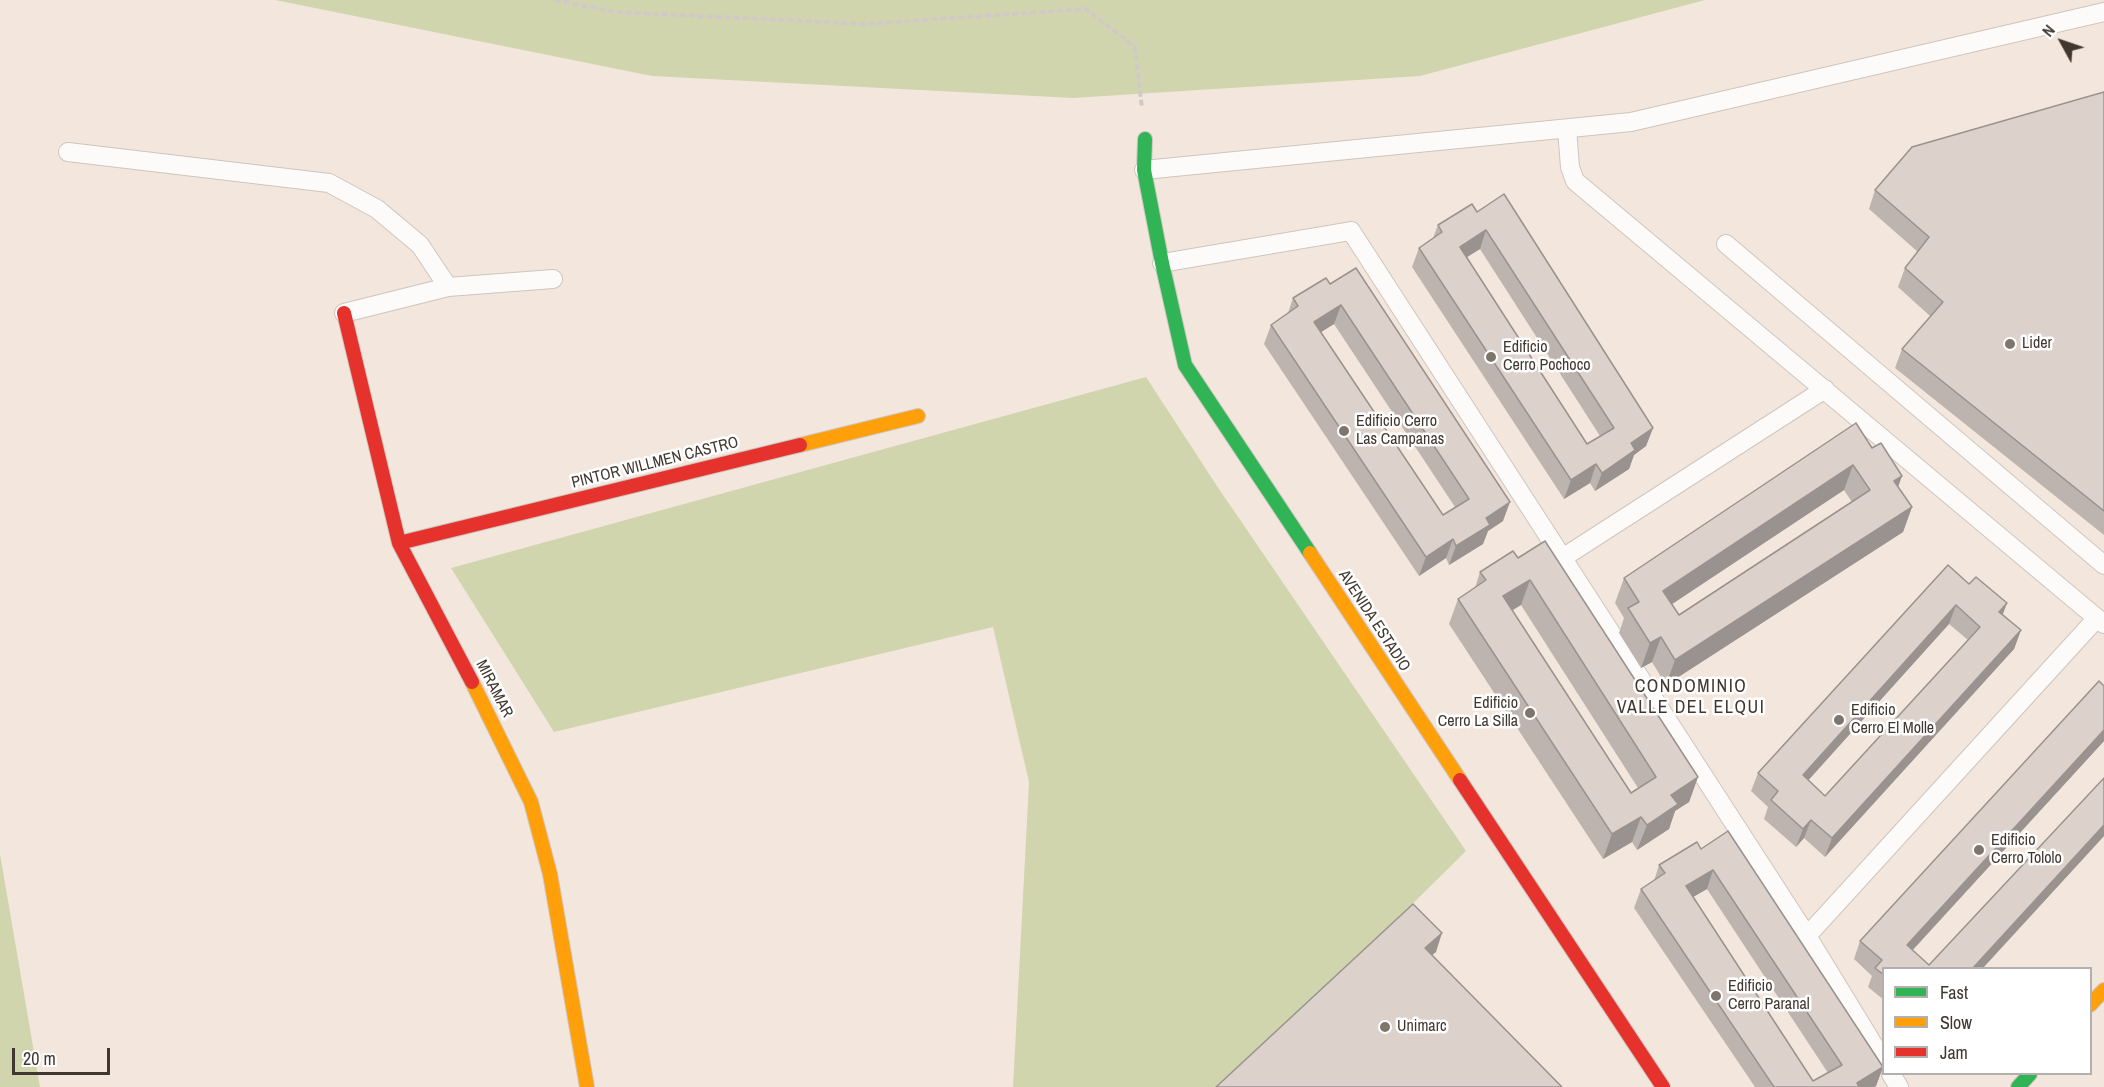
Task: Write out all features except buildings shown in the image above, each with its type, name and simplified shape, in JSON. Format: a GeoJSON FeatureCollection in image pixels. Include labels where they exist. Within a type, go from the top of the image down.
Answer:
{"type":"FeatureCollection","features":[{"type":"Feature","properties":{"kind":"street","name":"AVENIDA ESTADIO"},"geometry":{"type":"LineString","coordinates":[[1145,139],[1144,170],[1185,365],[1663,1087]]}},
{"type":"Feature","properties":{"kind":"street","name":"MIRAMAR"},"geometry":{"type":"LineString","coordinates":[[344,314],[399,543],[485,707],[531,802],[550,874],[587,1087]]}},
{"type":"Feature","properties":{"kind":"street","name":"PINTOR WILLMEN CASTRO"},"geometry":{"type":"LineString","coordinates":[[399,543],[918,416]]}},
{"type":"Feature","properties":{"kind":"street"},"geometry":{"type":"LineString","coordinates":[[2092,1004],[2104,990]]}},
{"type":"Feature","properties":{"kind":"street"},"geometry":{"type":"LineString","coordinates":[[2018,1087],[2029,1075]]}},
{"type":"Feature","properties":{"kind":"lane"},"geometry":{"type":"LineString","coordinates":[[1144,170],[1631,122],[2104,12]]}},
{"type":"Feature","properties":{"kind":"lane"},"geometry":{"type":"LineString","coordinates":[[1567,129],[1570,166],[1575,181],[2100,621],[1807,936]]}},
{"type":"Feature","properties":{"kind":"lane"},"geometry":{"type":"LineString","coordinates":[[68,152],[329,183],[377,209],[420,245],[448,287]]}},
{"type":"Feature","properties":{"kind":"lane"},"geometry":{"type":"LineString","coordinates":[[1162,263],[1351,231],[1564,557],[1807,936],[1882,1059]]}},
{"type":"Feature","properties":{"kind":"lane"},"geometry":{"type":"LineString","coordinates":[[1726,244],[2104,565]]}},
{"type":"Feature","properties":{"kind":"lane"},"geometry":{"type":"LineString","coordinates":[[344,314],[448,287],[553,279]]}},
{"type":"Feature","properties":{"kind":"lane"},"geometry":{"type":"LineString","coordinates":[[1564,557],[1825,389]]}},
{"type":"Feature","properties":{"kind":"path"},"geometry":{"type":"LineString","coordinates":[[555,0],[615,12],[864,24],[1086,9],[1135,47],[1145,139]]}},
{"type":"Feature","properties":{"kind":"green space"},"geometry":{"type":"Polygon","coordinates":[[[275,0],[1705,0],[1420,76],[1073,98],[652,76],[275,0]]]}},
{"type":"Feature","properties":{"kind":"green space"},"geometry":{"type":"Polygon","coordinates":[[[1146,377],[1217,486],[1466,851],[1227,1087],[1013,1087],[1029,782],[993,627],[554,732],[451,568],[1146,377]]]}},
{"type":"Feature","properties":{"kind":"green space"},"geometry":{"type":"Polygon","coordinates":[[[0,854],[40,1087],[0,1087],[0,854]]]}},
{"type":"Feature","properties":{"kind":"traffic: fast"},"geometry":{"type":"LineString","coordinates":[[1145,139],[1144,170],[1185,365],[1310,553]]}},
{"type":"Feature","properties":{"kind":"traffic: fast"},"geometry":{"type":"LineString","coordinates":[[2018,1087],[2029,1075]]}},
{"type":"Feature","properties":{"kind":"traffic: slow"},"geometry":{"type":"LineString","coordinates":[[800,445],[918,416]]}},
{"type":"Feature","properties":{"kind":"traffic: slow"},"geometry":{"type":"LineString","coordinates":[[1310,553],[1460,780]]}},
{"type":"Feature","properties":{"kind":"traffic: slow"},"geometry":{"type":"LineString","coordinates":[[472,682],[531,802],[550,874],[587,1087]]}},
{"type":"Feature","properties":{"kind":"traffic: slow"},"geometry":{"type":"LineString","coordinates":[[2092,1003],[2104,990]]}},
{"type":"Feature","properties":{"kind":"traffic: jam"},"geometry":{"type":"LineString","coordinates":[[344,313],[399,543],[472,682]]}},
{"type":"Feature","properties":{"kind":"traffic: jam"},"geometry":{"type":"LineString","coordinates":[[399,543],[800,445]]}},
{"type":"Feature","properties":{"kind":"traffic: jam"},"geometry":{"type":"LineString","coordinates":[[1460,780],[1663,1087]]}},
{"type":"Feature","properties":{"kind":"place","name":"Lider"},"geometry":{"type":"Point","coordinates":[2010,344]}},
{"type":"Feature","properties":{"kind":"place","name":"Edificio Cerro Pochoco"},"geometry":{"type":"Point","coordinates":[1491,357]}},
{"type":"Feature","properties":{"kind":"place","name":"Edificio Cerro Las Campanas"},"geometry":{"type":"Point","coordinates":[1344,431]}},
{"type":"Feature","properties":{"kind":"place","name":"Edificio Cerro La Silla"},"geometry":{"type":"Point","coordinates":[1530,713]}},
{"type":"Feature","properties":{"kind":"place","name":"Edificio Cerro El Molle"},"geometry":{"type":"Point","coordinates":[1839,720]}},
{"type":"Feature","properties":{"kind":"place","name":"Edificio Cerro Tololo"},"geometry":{"type":"Point","coordinates":[1979,850]}},
{"type":"Feature","properties":{"kind":"place","name":"Edificio Cerro Paranal"},"geometry":{"type":"Point","coordinates":[1716,996]}},
{"type":"Feature","properties":{"kind":"place","name":"Unimarc"},"geometry":{"type":"Point","coordinates":[1385,1027]}},
{"type":"Feature","properties":{"kind":"district","name":"CONDOMINIO VALLE DEL ELQUI"},"geometry":{"type":"Point","coordinates":[1691,697]}}]}
